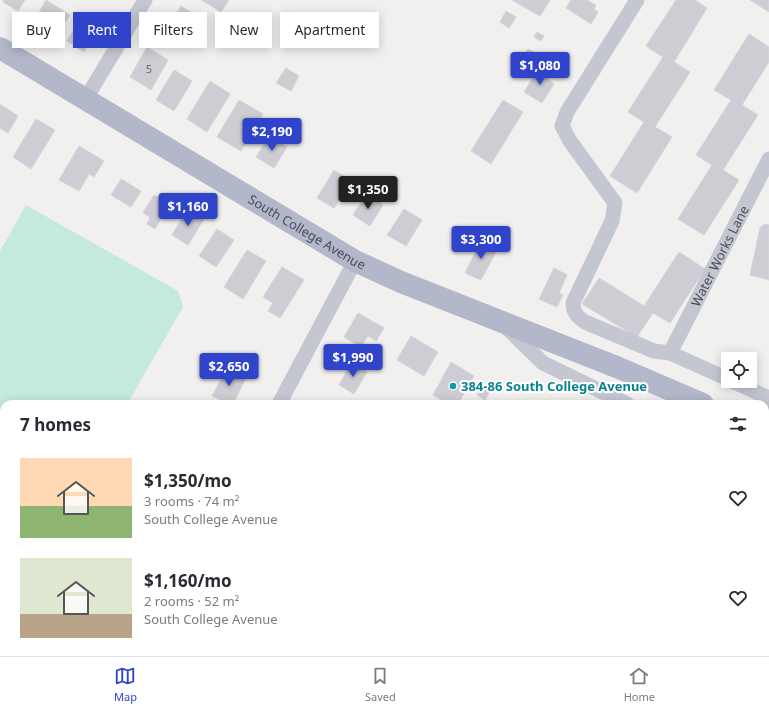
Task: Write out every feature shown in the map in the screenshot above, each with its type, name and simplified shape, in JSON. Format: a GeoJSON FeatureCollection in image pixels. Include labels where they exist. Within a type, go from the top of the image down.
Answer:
{"type":"FeatureCollection","features":[{"type":"Feature","properties":{"kind":"main road","name":"South College Avenue"},"geometry":{"type":"LineString","coordinates":[[0,48],[355,261],[401,282],[694,400]]}},
{"type":"Feature","properties":{"kind":"street"},"geometry":{"type":"LineString","coordinates":[[85,100],[145,0]]}},
{"type":"Feature","properties":{"kind":"street"},"geometry":{"type":"LineString","coordinates":[[637,0],[567,112],[562,126],[570,141],[615,203],[612,221],[573,303],[573,309],[585,322],[654,351],[670,353],[721,376]]}},
{"type":"Feature","properties":{"kind":"street","name":"Water Works Lane"},"geometry":{"type":"LineString","coordinates":[[670,353],[769,159]]}},
{"type":"Feature","properties":{"kind":"street"},"geometry":{"type":"LineString","coordinates":[[281,400],[355,261]]}},
{"type":"Feature","properties":{"kind":"street","name":"South College Avenue"},"geometry":{"type":"LineString","coordinates":[[501,322],[543,363],[619,400]]}},
{"type":"Feature","properties":{"kind":"street"},"geometry":{"type":"LineString","coordinates":[[747,388],[769,398]]}},
{"type":"Feature","properties":{"kind":"green space"},"geometry":{"type":"Polygon","coordinates":[[[26,205],[178,291],[183,307],[129,400],[0,400],[0,251],[26,205]]]}},
{"type":"Feature","properties":{"kind":"building"},"geometry":{"type":"Polygon","coordinates":[[[4,0],[25,0],[18,11],[3,2],[4,0]]]}},
{"type":"Feature","properties":{"kind":"building"},"geometry":{"type":"Polygon","coordinates":[[[46,0],[70,15],[65,23],[65,12],[39,12],[46,0]]]}},
{"type":"Feature","properties":{"kind":"building"},"geometry":{"type":"Polygon","coordinates":[[[201,0],[229,0],[221,12],[201,0]]]}},
{"type":"Feature","properties":{"kind":"building"},"geometry":{"type":"Polygon","coordinates":[[[512,0],[550,0],[540,16],[512,0]]]}},
{"type":"Feature","properties":{"kind":"building"},"geometry":{"type":"Polygon","coordinates":[[[571,0],[587,0],[596,5],[594,9],[598,12],[591,24],[566,8],[571,0]]]}},
{"type":"Feature","properties":{"kind":"building"},"geometry":{"type":"Polygon","coordinates":[[[676,0],[695,0],[707,8],[674,62],[690,72],[655,127],[672,137],[637,193],[610,176],[644,122],[628,112],[663,57],[646,46],[676,0]]]}},
{"type":"Feature","properties":{"kind":"building"},"geometry":{"type":"Polygon","coordinates":[[[750,0],[769,0],[769,12],[750,0]]]}},
{"type":"Feature","properties":{"kind":"building"},"geometry":{"type":"Polygon","coordinates":[[[181,6],[191,12],[177,12],[181,6]]]}},
{"type":"Feature","properties":{"kind":"building"},"geometry":{"type":"Polygon","coordinates":[[[506,11],[516,17],[509,28],[500,22],[506,11]]]}},
{"type":"Feature","properties":{"kind":"building"},"geometry":{"type":"Polygon","coordinates":[[[73,31],[73,45],[67,41],[73,31]]]}},
{"type":"Feature","properties":{"kind":"building"},"geometry":{"type":"Polygon","coordinates":[[[537,32],[544,36],[541,41],[534,37],[537,32]]]}},
{"type":"Feature","properties":{"kind":"building"},"geometry":{"type":"Polygon","coordinates":[[[749,34],[769,47],[769,62],[742,105],[758,115],[723,170],[739,180],[704,235],[678,219],[712,165],[696,155],[731,100],[714,90],[749,34]]]}},
{"type":"Feature","properties":{"kind":"building"},"geometry":{"type":"Polygon","coordinates":[[[78,48],[86,48],[84,52],[78,48]]]}},
{"type":"Feature","properties":{"kind":"building"},"geometry":{"type":"Polygon","coordinates":[[[146,48],[168,60],[151,90],[130,77],[146,48]]]}},
{"type":"Feature","properties":{"kind":"building"},"geometry":{"type":"Polygon","coordinates":[[[528,49],[541,56],[536,65],[524,57],[528,49]]]}},
{"type":"Feature","properties":{"kind":"building"},"geometry":{"type":"Polygon","coordinates":[[[286,68],[299,76],[291,91],[276,83],[286,68]]]}},
{"type":"Feature","properties":{"kind":"building"},"geometry":{"type":"Polygon","coordinates":[[[541,69],[551,75],[548,80],[554,84],[542,103],[524,92],[536,73],[538,74],[541,69]]]}},
{"type":"Feature","properties":{"kind":"building"},"geometry":{"type":"Polygon","coordinates":[[[174,70],[192,81],[174,111],[156,100],[174,70]]]}},
{"type":"Feature","properties":{"kind":"building"},"geometry":{"type":"Polygon","coordinates":[[[210,81],[230,94],[207,132],[187,119],[210,81]]]}},
{"type":"Feature","properties":{"kind":"building"},"geometry":{"type":"Polygon","coordinates":[[[239,100],[263,114],[241,151],[217,137],[239,100]]]}},
{"type":"Feature","properties":{"kind":"building"},"geometry":{"type":"Polygon","coordinates":[[[503,100],[523,112],[491,164],[471,151],[503,100]]]}},
{"type":"Feature","properties":{"kind":"building"},"geometry":{"type":"Polygon","coordinates":[[[0,104],[18,116],[8,133],[0,128],[0,104]]]}},
{"type":"Feature","properties":{"kind":"building"},"geometry":{"type":"Polygon","coordinates":[[[36,119],[55,130],[31,169],[13,157],[36,119]]]}},
{"type":"Feature","properties":{"kind":"building"},"geometry":{"type":"Polygon","coordinates":[[[269,136],[287,147],[274,168],[256,157],[269,136]]]}},
{"type":"Feature","properties":{"kind":"building"},"geometry":{"type":"Polygon","coordinates":[[[79,146],[104,161],[94,177],[89,174],[79,191],[59,180],[79,146]]]}},
{"type":"Feature","properties":{"kind":"building"},"geometry":{"type":"Polygon","coordinates":[[[334,170],[352,181],[334,208],[317,198],[334,170]]]}},
{"type":"Feature","properties":{"kind":"building"},"geometry":{"type":"Polygon","coordinates":[[[121,179],[141,191],[131,207],[111,195],[121,179]]]}},
{"type":"Feature","properties":{"kind":"building"},"geometry":{"type":"Polygon","coordinates":[[[366,194],[383,205],[370,226],[353,215],[366,194]]]}},
{"type":"Feature","properties":{"kind":"building"},"geometry":{"type":"Polygon","coordinates":[[[154,195],[169,204],[155,229],[147,224],[150,217],[143,213],[154,195]]]}},
{"type":"Feature","properties":{"kind":"building"},"geometry":{"type":"Polygon","coordinates":[[[187,209],[204,219],[188,245],[172,235],[187,209]]]}},
{"type":"Feature","properties":{"kind":"building"},"geometry":{"type":"Polygon","coordinates":[[[404,209],[422,220],[406,246],[387,235],[404,209]]]}},
{"type":"Feature","properties":{"kind":"building"},"geometry":{"type":"Polygon","coordinates":[[[764,224],[769,225],[769,280],[750,275],[760,228],[764,224]]]}},
{"type":"Feature","properties":{"kind":"building"},"geometry":{"type":"Polygon","coordinates":[[[217,229],[234,240],[216,267],[199,256],[217,229]]]}},
{"type":"Feature","properties":{"kind":"building"},"geometry":{"type":"Polygon","coordinates":[[[481,241],[498,248],[481,280],[465,273],[481,241]]]}},
{"type":"Feature","properties":{"kind":"building"},"geometry":{"type":"Polygon","coordinates":[[[247,250],[266,261],[243,299],[224,287],[247,250]]]}},
{"type":"Feature","properties":{"kind":"building"},"geometry":{"type":"Polygon","coordinates":[[[679,252],[705,269],[670,323],[653,313],[637,337],[582,304],[599,278],[644,306],[679,252]]]}},
{"type":"Feature","properties":{"kind":"building"},"geometry":{"type":"Polygon","coordinates":[[[282,267],[304,280],[280,318],[268,311],[273,303],[263,297],[282,267]]]}},
{"type":"Feature","properties":{"kind":"building"},"geometry":{"type":"Polygon","coordinates":[[[554,268],[567,275],[559,293],[563,295],[557,307],[539,299],[554,268]]]}},
{"type":"Feature","properties":{"kind":"building"},"geometry":{"type":"Polygon","coordinates":[[[358,313],[384,328],[376,341],[368,336],[361,347],[344,337],[358,313]]]}},
{"type":"Feature","properties":{"kind":"building"},"geometry":{"type":"Polygon","coordinates":[[[411,336],[438,352],[424,376],[397,360],[411,336]]]}},
{"type":"Feature","properties":{"kind":"building","name":"384-86 South College Avenue"},"geometry":{"type":"Polygon","coordinates":[[[451,362],[474,376],[460,400],[441,400],[433,395],[451,362]]]}},
{"type":"Feature","properties":{"kind":"building"},"geometry":{"type":"Polygon","coordinates":[[[351,363],[367,372],[354,394],[339,385],[351,363]]]}},
{"type":"Feature","properties":{"kind":"building"},"geometry":{"type":"Polygon","coordinates":[[[227,368],[246,378],[235,400],[220,400],[212,396],[227,368]]]}},
{"type":"Feature","properties":{"kind":"building"},"geometry":{"type":"Polygon","coordinates":[[[483,385],[491,390],[485,400],[477,395],[483,385]]]}},
{"type":"Feature","properties":{"kind":"place","name":"384-86 South College Avenue"},"geometry":{"type":"Point","coordinates":[453,386]}}]}
